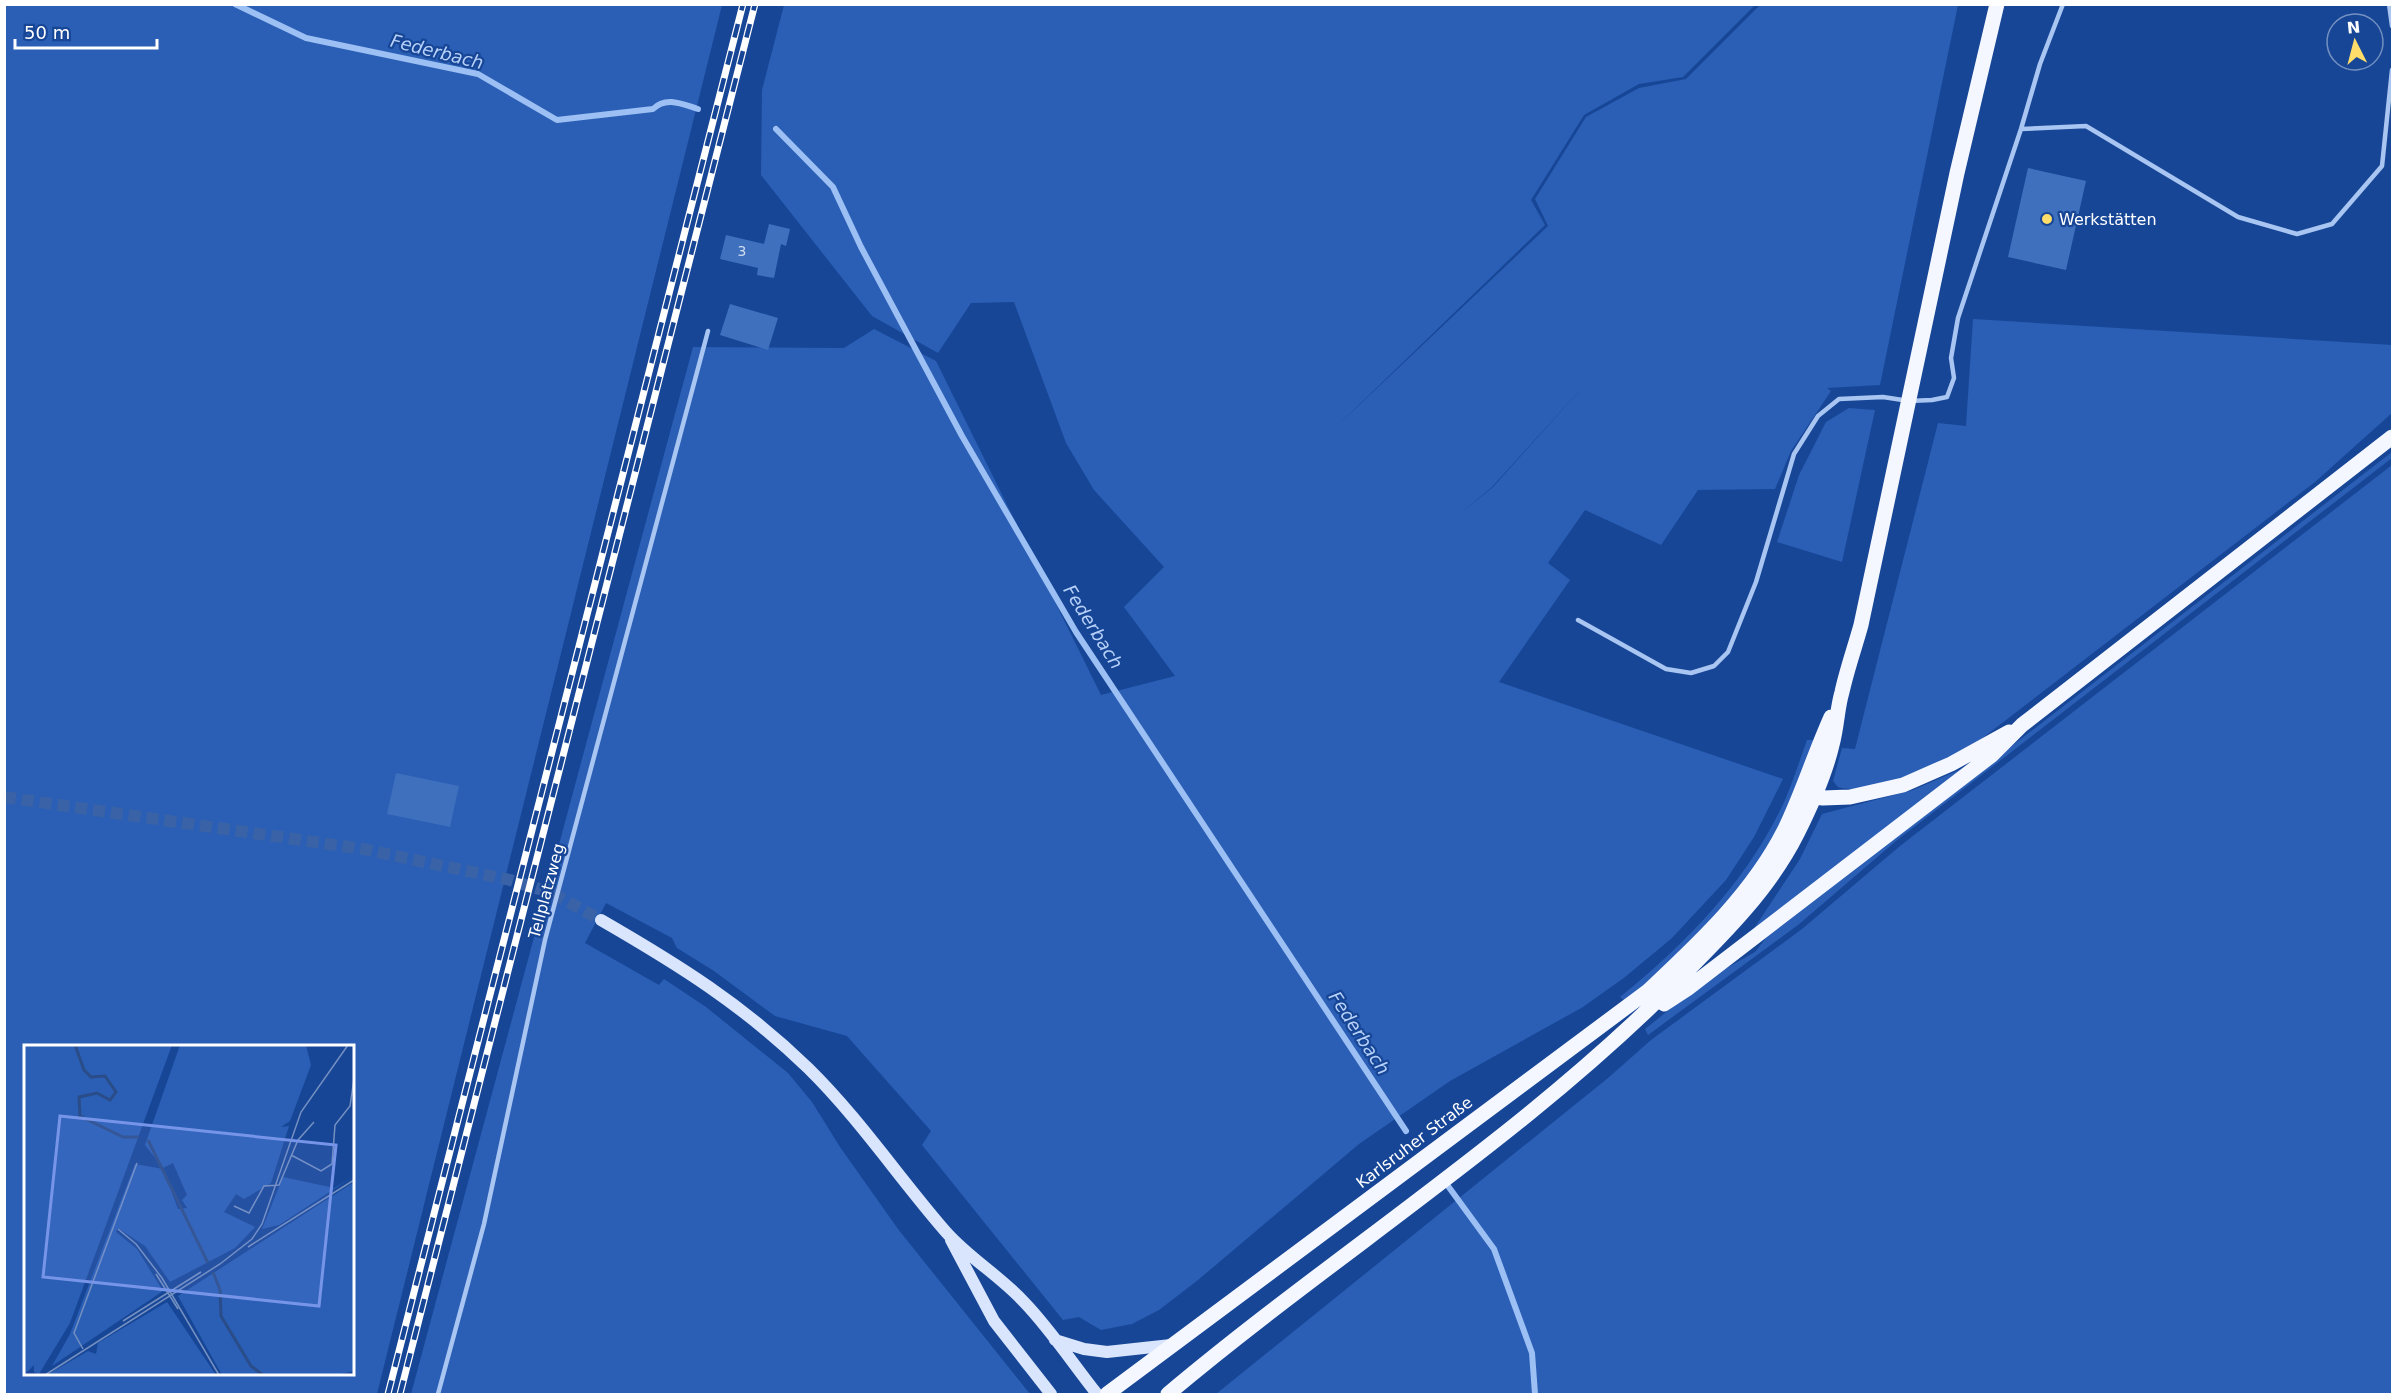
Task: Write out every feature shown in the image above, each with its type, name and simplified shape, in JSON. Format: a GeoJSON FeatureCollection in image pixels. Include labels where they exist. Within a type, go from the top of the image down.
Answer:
{"type":"FeatureCollection","features":[{"type":"Feature","properties":{"kind":"main road"},"geometry":{"type":"LineString","coordinates":[[1168,1395],[1179,1389],[1413,1202],[1470,1161],[1639,1020],[1710,948],[1767,883],[1797,835],[1807,796],[1832,745],[1841,693],[1862,625],[1957,173],[1997,4]]}},
{"type":"Feature","properties":{"kind":"main road"},"geometry":{"type":"LineString","coordinates":[[1639,1020],[1687,989],[1992,755],[2022,725],[2392,437]]}},
{"type":"Feature","properties":{"kind":"main road"},"geometry":{"type":"LineString","coordinates":[[1807,796],[1850,797],[1903,785],[1952,764],[2022,725]]}},
{"type":"Feature","properties":{"kind":"main road","name":"Karlsruher Straße"},"geometry":{"type":"LineString","coordinates":[[1107,1395],[1171,1345],[1629,1006],[1702,939],[1732,906],[1768,858],[1807,796]]}},
{"type":"Feature","properties":{"kind":"main road"},"geometry":{"type":"LineString","coordinates":[[601,920],[724,995],[809,1069],[849,1112],[947,1233],[1024,1301],[1097,1395]]}},
{"type":"Feature","properties":{"kind":"main road"},"geometry":{"type":"LineString","coordinates":[[947,1233],[994,1321],[1051,1395]]}},
{"type":"Feature","properties":{"kind":"main road"},"geometry":{"type":"LineString","coordinates":[[1055,1340],[1084,1349],[1107,1352],[1171,1345]]}},
{"type":"Feature","properties":{"kind":"lane"},"geometry":{"type":"LineString","coordinates":[[1578,620],[1666,669],[1691,673],[1714,666],[1728,652],[1756,582],[1794,454],[1818,416],[1839,399],[1883,397],[1909,401],[1947,397],[1954,378],[1951,358],[1958,318],[2021,129],[2040,64],[2063,4]]}},
{"type":"Feature","properties":{"kind":"lane"},"geometry":{"type":"LineString","coordinates":[[2390,4],[2392,26]]}},
{"type":"Feature","properties":{"kind":"lane"},"geometry":{"type":"LineString","coordinates":[[2021,129],[2086,126],[2238,217],[2297,234],[2332,224],[2382,166],[2392,70]]}},
{"type":"Feature","properties":{"kind":"lane","name":"Tellplatzweg"},"geometry":{"type":"LineString","coordinates":[[438,1395],[484,1224],[545,940],[708,331]]}},
{"type":"Feature","properties":{"kind":"shaded area"},"geometry":{"type":"Polygon","coordinates":[[[5,5],[722,5],[377,1394],[5,1394],[5,5]]]}},
{"type":"Feature","properties":{"kind":"shaded area"},"geometry":{"type":"Polygon","coordinates":[[[784,5],[1755,5],[1683,77],[1639,84],[1584,115],[1531,200],[1545,225],[1334,429],[1548,226],[1535,199],[1586,117],[1639,88],[1686,79],[1760,5],[1958,5],[1880,385],[1827,388],[1831,391],[1791,451],[1775,489],[1698,490],[1661,545],[1585,510],[1548,563],[1570,580],[1499,682],[1783,779],[1754,837],[1726,880],[1672,938],[1625,977],[1583,1007],[1450,1081],[1359,1144],[1198,1280],[1159,1310],[1132,1324],[1101,1330],[1079,1317],[1063,1320],[922,1145],[931,1131],[847,1036],[775,1016],[714,971],[677,948],[672,938],[606,903],[585,943],[659,985],[664,979],[706,1007],[788,1073],[812,1102],[840,1147],[898,1229],[1030,1394],[411,1394],[693,347],[844,348],[874,329],[936,361],[1101,695],[1175,676],[1124,607],[1164,567],[1094,490],[1066,443],[1014,302],[971,303],[938,353],[872,316],[761,175],[762,90],[784,5]],[[1591,378],[1492,487],[1460,514],[1493,487],[1591,378]]]}},
{"type":"Feature","properties":{"kind":"shaded area"},"geometry":{"type":"Polygon","coordinates":[[[1973,319],[2392,345],[2392,413],[2315,482],[1980,740],[1911,776],[1873,787],[1854,789],[1838,787],[1833,781],[1842,748],[1855,749],[1938,423],[1966,426],[1973,319]]]}},
{"type":"Feature","properties":{"kind":"shaded area"},"geometry":{"type":"Polygon","coordinates":[[[1849,408],[1875,410],[1842,562],[1777,542],[1799,475],[1826,422],[1849,408]]]}},
{"type":"Feature","properties":{"kind":"shaded area"},"geometry":{"type":"Polygon","coordinates":[[[2392,452],[2392,458],[1896,841],[1798,925],[1648,1035],[1645,1029],[1690,993],[1755,952],[1770,933],[2392,452]]]}},
{"type":"Feature","properties":{"kind":"shaded area"},"geometry":{"type":"Polygon","coordinates":[[[2392,465],[2392,1394],[1216,1394],[1608,1078],[1651,1040],[1802,929],[1900,846],[2392,465]]]}},
{"type":"Feature","properties":{"kind":"shaded area"},"geometry":{"type":"Polygon","coordinates":[[[1807,740],[1814,740],[1795,792],[1778,830],[1757,865],[1706,928],[1666,967],[1625,1001],[1620,997],[1669,955],[1735,883],[1770,829],[1785,800],[1807,740]]]}},
{"type":"Feature","properties":{"kind":"shaded area"},"geometry":{"type":"Polygon","coordinates":[[[1966,767],[1756,929],[1755,927],[1800,859],[1822,814],[1913,790],[1966,767]]]}},
{"type":"Feature","properties":{"kind":"building","name":"Werkstätten"},"geometry":{"type":"Polygon","coordinates":[[[2028,168],[2086,181],[2066,270],[2008,257],[2028,168]]]}},
{"type":"Feature","properties":{"kind":"building"},"geometry":{"type":"Polygon","coordinates":[[[769,224],[790,229],[786,246],[781,244],[774,278],[757,275],[758,268],[720,259],[726,235],[764,244],[769,224]]]}},
{"type":"Feature","properties":{"kind":"building"},"geometry":{"type":"Polygon","coordinates":[[[730,304],[778,318],[768,350],[720,335],[730,304]]]}},
{"type":"Feature","properties":{"kind":"building"},"geometry":{"type":"Polygon","coordinates":[[[396,773],[459,786],[450,827],[387,814],[396,773]]]}},
{"type":"Feature","properties":{"kind":"waterway","name":"Federbach"},"geometry":{"type":"LineString","coordinates":[[235,4],[306,38],[478,74],[557,120],[653,109],[669,102],[698,109]]}},
{"type":"Feature","properties":{"kind":"waterway","name":"Federbach"},"geometry":{"type":"LineString","coordinates":[[776,129],[833,187],[861,247],[962,436],[1076,632],[1406,1131]]}},
{"type":"Feature","properties":{"kind":"waterway","name":"Federbach"},"geometry":{"type":"LineString","coordinates":[[1448,1186],[1494,1249],[1532,1353],[1535,1394]]}},
{"type":"Feature","properties":{"kind":"tunnel"},"geometry":{"type":"LineString","coordinates":[[4,797],[363,849],[510,880],[552,893],[601,920]]}},
{"type":"Feature","properties":{"kind":"railway"},"geometry":{"type":"LineString","coordinates":[[388,1394],[743,4]]}},
{"type":"Feature","properties":{"kind":"railway"},"geometry":{"type":"LineString","coordinates":[[400,1394],[755,4]]}},
{"type":"Feature","properties":{"kind":"place","name":"Werkstätten"},"geometry":{"type":"Point","coordinates":[2047,219]}}]}
